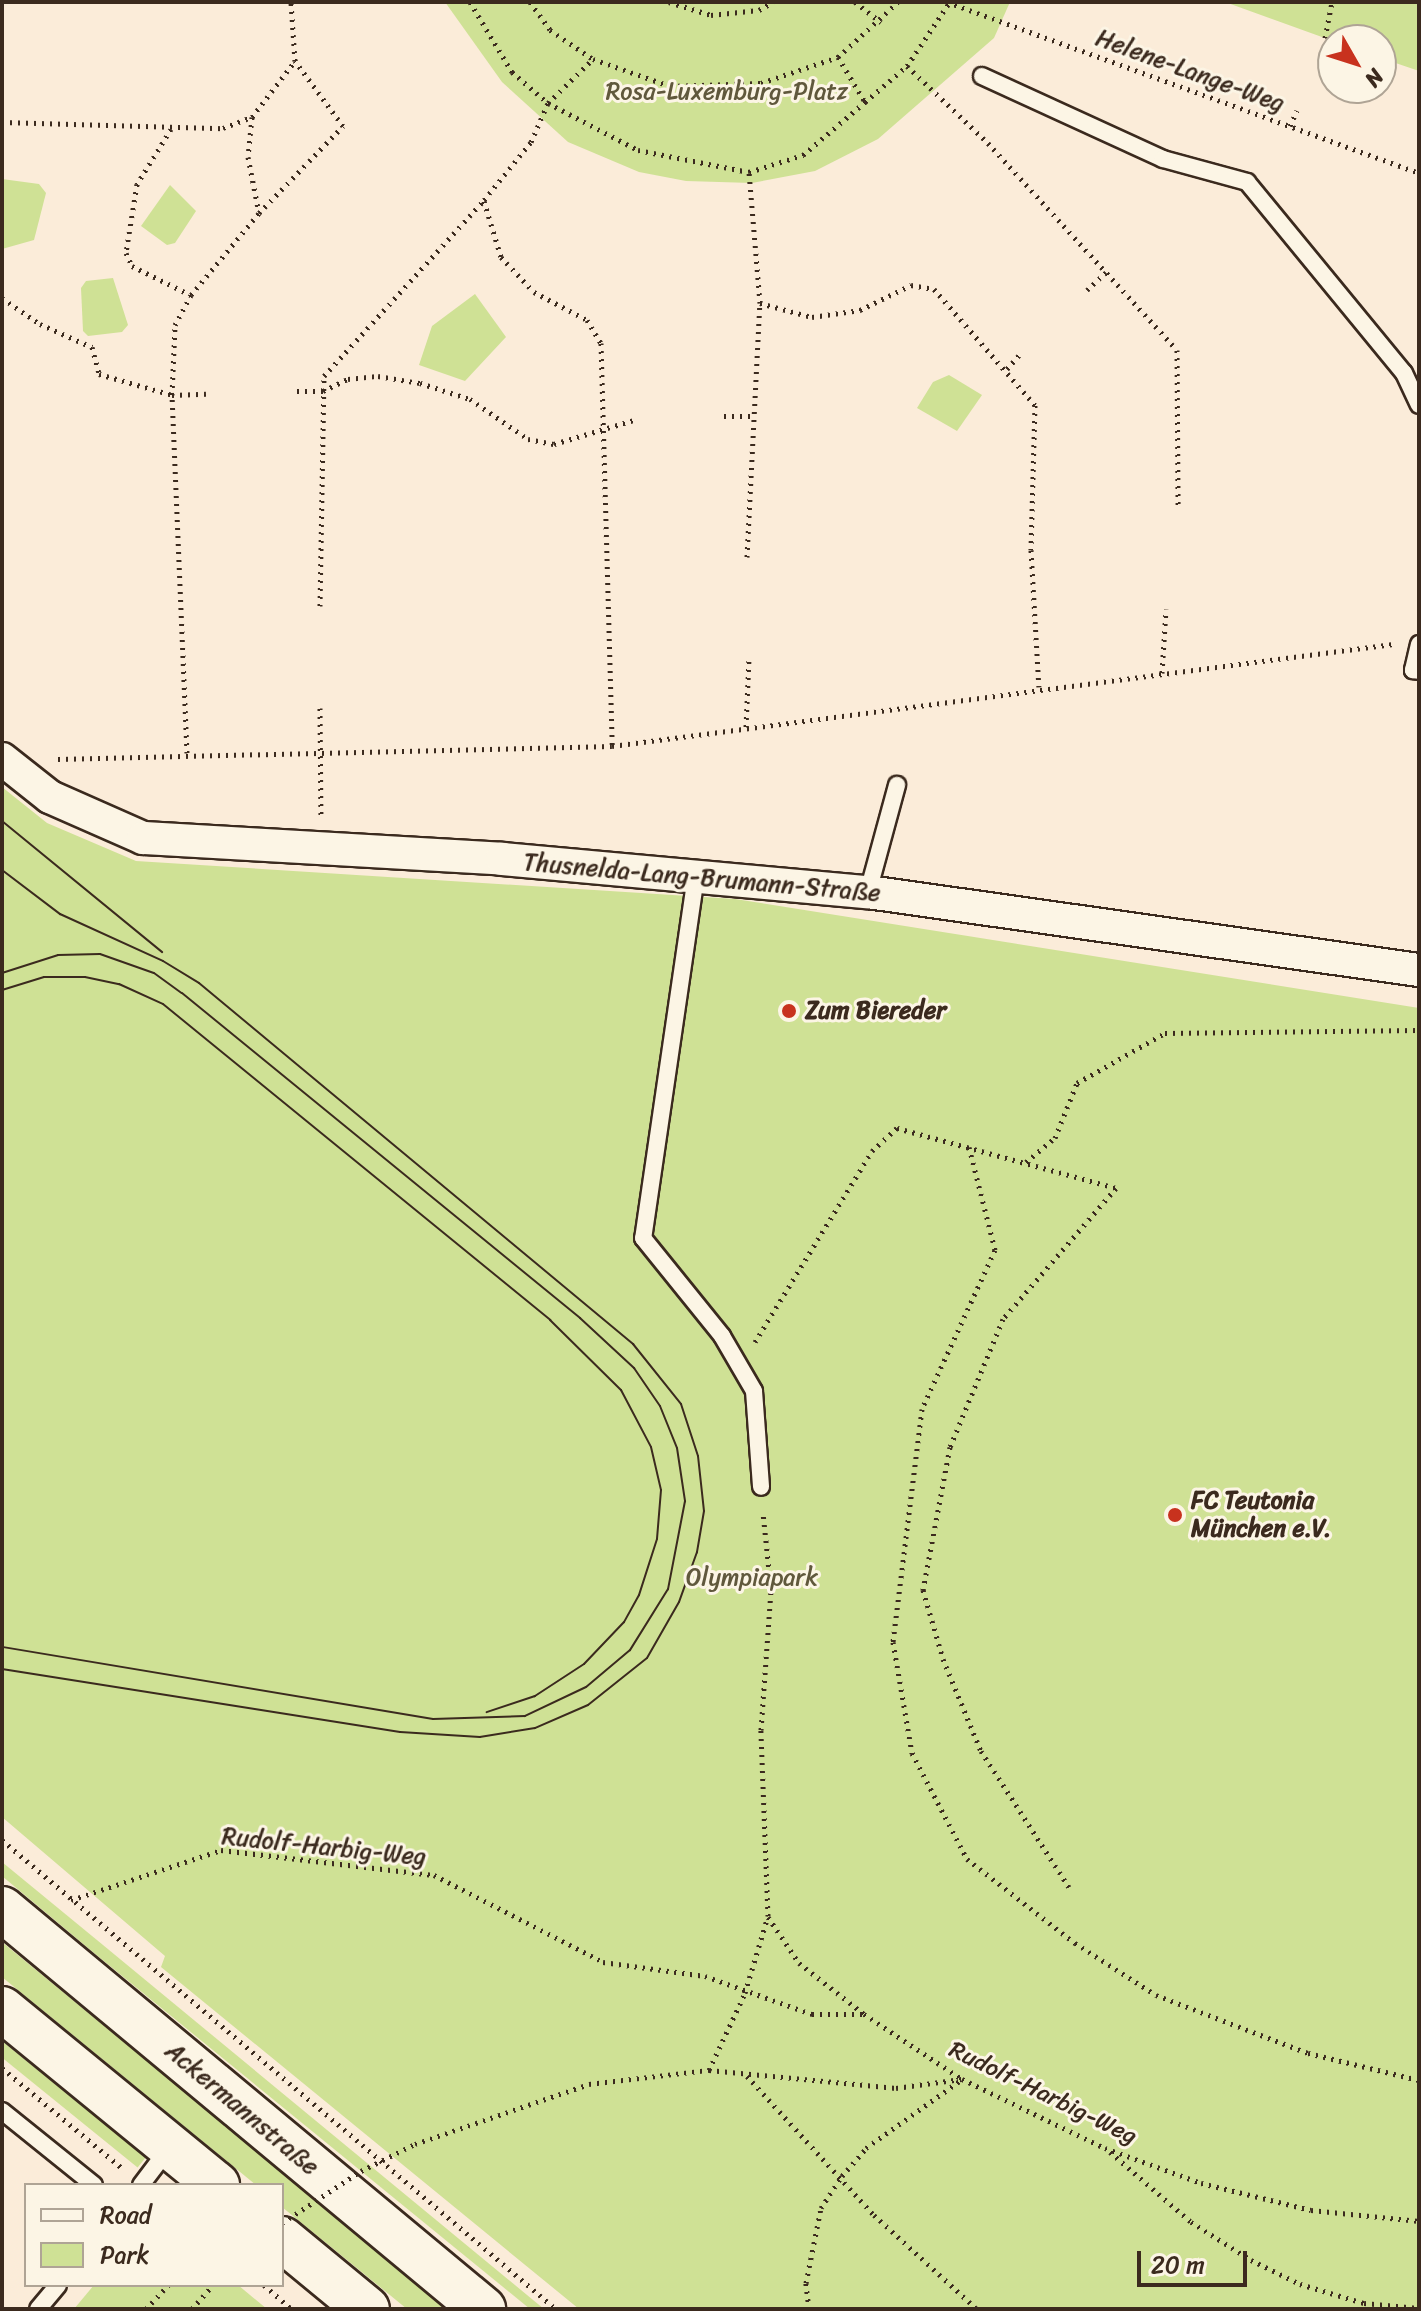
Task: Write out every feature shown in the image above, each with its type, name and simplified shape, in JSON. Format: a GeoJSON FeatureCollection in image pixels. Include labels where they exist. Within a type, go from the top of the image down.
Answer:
{"type":"FeatureCollection","features":[{"type":"Feature","properties":{"kind":"main road","name":"Ackermannstraße"},"geometry":{"type":"LineString","coordinates":[[2,1909],[483,2309]]}},
{"type":"Feature","properties":{"kind":"main road"},"geometry":{"type":"LineString","coordinates":[[2,2009],[215,2183]]}},
{"type":"Feature","properties":{"kind":"main road"},"geometry":{"type":"LineString","coordinates":[[284,2241],[367,2309]]}},
{"type":"Feature","properties":{"kind":"street","name":"Thusnelda-Lang-Brumann-Straße"},"geometry":{"type":"LineString","coordinates":[[4,760],[50,797],[143,838],[696,876],[868,892],[1419,970]]}},
{"type":"Feature","properties":{"kind":"lane"},"geometry":{"type":"LineString","coordinates":[[982,76],[1163,159],[1247,182],[1404,373],[1419,405]]}},
{"type":"Feature","properties":{"kind":"lane"},"geometry":{"type":"LineString","coordinates":[[1411,643],[1413,670],[1419,671]]}},
{"type":"Feature","properties":{"kind":"lane"},"geometry":{"type":"LineString","coordinates":[[868,892],[897,785]]}},
{"type":"Feature","properties":{"kind":"lane"},"geometry":{"type":"LineString","coordinates":[[696,876],[643,1238],[740,1367],[754,1391],[761,1487]]}},
{"type":"Feature","properties":{"kind":"lane"},"geometry":{"type":"LineString","coordinates":[[2,2111],[92,2183]]}},
{"type":"Feature","properties":{"kind":"lane"},"geometry":{"type":"LineString","coordinates":[[143,2183],[170,2147]]}},
{"type":"Feature","properties":{"kind":"lane"},"geometry":{"type":"LineString","coordinates":[[38,2309],[56,2287]]}},
{"type":"Feature","properties":{"kind":"path"},"geometry":{"type":"LineString","coordinates":[[187,753],[172,395],[175,325],[191,295],[259,213],[343,126],[295,61],[291,2]]}},
{"type":"Feature","properties":{"kind":"path"},"geometry":{"type":"LineString","coordinates":[[470,2],[512,72],[548,103],[638,150],[749,172],[803,155],[907,66],[949,2]]}},
{"type":"Feature","properties":{"kind":"path"},"geometry":{"type":"LineString","coordinates":[[530,2],[550,30],[593,59],[670,86],[761,83],[838,57],[881,22],[898,2]]}},
{"type":"Feature","properties":{"kind":"path"},"geometry":{"type":"LineString","coordinates":[[669,2],[711,15],[759,10],[773,2]]}},
{"type":"Feature","properties":{"kind":"path"},"geometry":{"type":"LineString","coordinates":[[855,2],[881,22]]}},
{"type":"Feature","properties":{"kind":"path","name":"Helene-Lange-Weg"},"geometry":{"type":"LineString","coordinates":[[949,2],[1419,173]]}},
{"type":"Feature","properties":{"kind":"path"},"geometry":{"type":"LineString","coordinates":[[1328,24],[1332,2]]}},
{"type":"Feature","properties":{"kind":"path"},"geometry":{"type":"LineString","coordinates":[[838,57],[865,102]]}},
{"type":"Feature","properties":{"kind":"path"},"geometry":{"type":"LineString","coordinates":[[320,606],[324,376],[484,200],[531,142],[548,103],[593,59]]}},
{"type":"Feature","properties":{"kind":"path"},"geometry":{"type":"LineString","coordinates":[[2,122],[93,122],[171,129],[223,128],[252,117],[295,61]]}},
{"type":"Feature","properties":{"kind":"path"},"geometry":{"type":"LineString","coordinates":[[907,66],[988,143],[1177,350],[1178,508]]}},
{"type":"Feature","properties":{"kind":"path"},"geometry":{"type":"LineString","coordinates":[[1290,126],[1297,110]]}},
{"type":"Feature","properties":{"kind":"path"},"geometry":{"type":"LineString","coordinates":[[252,117],[248,157],[259,213]]}},
{"type":"Feature","properties":{"kind":"path"},"geometry":{"type":"LineString","coordinates":[[171,129],[137,184],[126,253],[132,266],[191,295]]}},
{"type":"Feature","properties":{"kind":"path"},"geometry":{"type":"LineString","coordinates":[[747,557],[760,303],[749,172]]}},
{"type":"Feature","properties":{"kind":"path"},"geometry":{"type":"LineString","coordinates":[[484,200],[501,257],[534,292],[587,320],[601,343],[612,746]]}},
{"type":"Feature","properties":{"kind":"path"},"geometry":{"type":"LineString","coordinates":[[1087,290],[1106,272]]}},
{"type":"Feature","properties":{"kind":"path"},"geometry":{"type":"LineString","coordinates":[[760,303],[812,317],[860,310],[911,285],[934,289],[1007,369],[1035,405],[1031,550],[1039,688]]}},
{"type":"Feature","properties":{"kind":"path"},"geometry":{"type":"LineString","coordinates":[[2,298],[40,324],[92,347],[99,374],[172,395],[206,394]]}},
{"type":"Feature","properties":{"kind":"path"},"geometry":{"type":"LineString","coordinates":[[1007,369],[1022,352]]}},
{"type":"Feature","properties":{"kind":"path"},"geometry":{"type":"LineString","coordinates":[[297,391],[323,391],[348,379],[378,376],[420,383],[470,399],[528,439],[554,444],[576,441],[604,426],[634,420]]}},
{"type":"Feature","properties":{"kind":"path"},"geometry":{"type":"LineString","coordinates":[[724,416],[755,416]]}},
{"type":"Feature","properties":{"kind":"path"},"geometry":{"type":"LineString","coordinates":[[1162,673],[1166,609]]}},
{"type":"Feature","properties":{"kind":"path"},"geometry":{"type":"LineString","coordinates":[[4,760],[187,753],[321,754],[612,746],[1039,688],[1411,643]]}},
{"type":"Feature","properties":{"kind":"path"},"geometry":{"type":"LineString","coordinates":[[746,727],[749,658]]}},
{"type":"Feature","properties":{"kind":"path"},"geometry":{"type":"LineString","coordinates":[[320,708],[321,850]]}},
{"type":"Feature","properties":{"kind":"path"},"geometry":{"type":"LineString","coordinates":[[1025,1163],[1055,1138],[1077,1083],[1165,1033],[1419,1030]]}},
{"type":"Feature","properties":{"kind":"path"},"geometry":{"type":"LineString","coordinates":[[740,1367],[872,1151],[897,1128],[1116,1188],[1003,1319],[950,1447],[923,1590],[943,1659],[981,1751],[1069,1887]]}},
{"type":"Feature","properties":{"kind":"path"},"geometry":{"type":"LineString","coordinates":[[969,1147],[995,1250],[922,1409],[893,1642],[912,1753],[967,1859],[1075,1943],[1156,1995],[1308,2053],[1419,2080]]}},
{"type":"Feature","properties":{"kind":"path"},"geometry":{"type":"LineString","coordinates":[[709,2070],[745,1993],[768,1916],[761,1730],[771,1590],[761,1487]]}},
{"type":"Feature","properties":{"kind":"path"},"geometry":{"type":"LineString","coordinates":[[2,1840],[556,2309]]}},
{"type":"Feature","properties":{"kind":"path","name":"Rudolf-Harbig-Weg"},"geometry":{"type":"LineString","coordinates":[[71,1900],[221,1850],[434,1875],[603,1962],[705,1976],[745,1993],[812,2014],[864,2014],[962,2079],[1105,2148],[1201,2183],[1311,2210],[1419,2221]]}},
{"type":"Feature","properties":{"kind":"path"},"geometry":{"type":"LineString","coordinates":[[768,1916],[799,1963],[864,2014]]}},
{"type":"Feature","properties":{"kind":"path"},"geometry":{"type":"LineString","coordinates":[[2,2068],[139,2183]]}},
{"type":"Feature","properties":{"kind":"path"},"geometry":{"type":"LineString","coordinates":[[284,2222],[361,2171],[415,2144],[589,2084],[709,2070],[896,2088],[962,2079]]}},
{"type":"Feature","properties":{"kind":"path"},"geometry":{"type":"LineString","coordinates":[[747,2075],[842,2176],[874,2215],[977,2309]]}},
{"type":"Feature","properties":{"kind":"path"},"geometry":{"type":"LineString","coordinates":[[809,2309],[806,2283],[821,2208],[842,2176],[905,2117],[962,2079]]}},
{"type":"Feature","properties":{"kind":"path"},"geometry":{"type":"LineString","coordinates":[[1105,2148],[1191,2222],[1251,2260],[1300,2284],[1364,2303],[1419,2308]]}},
{"type":"Feature","properties":{"kind":"path"},"geometry":{"type":"LineString","coordinates":[[146,2309],[166,2287]]}},
{"type":"Feature","properties":{"kind":"path"},"geometry":{"type":"LineString","coordinates":[[192,2309],[211,2287]]}},
{"type":"Feature","properties":{"kind":"path"},"geometry":{"type":"LineString","coordinates":[[266,2287],[292,2309]]}},
{"type":"Feature","properties":{"kind":"green space","name":"Rosa-Luxemburg-Platz"},"geometry":{"type":"Polygon","coordinates":[[[445,2],[1010,2],[994,38],[878,139],[815,171],[752,183],[686,181],[639,172],[568,142],[502,82],[445,2]]]}},
{"type":"Feature","properties":{"kind":"green space"},"geometry":{"type":"Polygon","coordinates":[[[1225,2],[1419,2],[1419,71],[1397,63],[1397,24],[1317,24],[1317,35],[1225,2]]]}},
{"type":"Feature","properties":{"kind":"green space"},"geometry":{"type":"Polygon","coordinates":[[[2,179],[39,184],[46,193],[34,240],[2,249],[2,179]]]}},
{"type":"Feature","properties":{"kind":"green space"},"geometry":{"type":"Polygon","coordinates":[[[170,185],[196,211],[175,243],[167,245],[141,226],[170,185]]]}},
{"type":"Feature","properties":{"kind":"green space"},"geometry":{"type":"Polygon","coordinates":[[[113,278],[128,325],[122,332],[88,336],[83,331],[81,288],[86,281],[113,278]]]}},
{"type":"Feature","properties":{"kind":"green space"},"geometry":{"type":"Polygon","coordinates":[[[475,294],[506,337],[465,381],[419,365],[432,326],[475,294]]]}},
{"type":"Feature","properties":{"kind":"green space"},"geometry":{"type":"Polygon","coordinates":[[[949,375],[982,395],[957,431],[917,408],[933,382],[949,375]]]}},
{"type":"Feature","properties":{"kind":"green space","name":"Olympiapark"},"geometry":{"type":"Polygon","coordinates":[[[2,787],[47,823],[136,861],[735,899],[1419,1008],[1419,2309],[579,2309],[161,1967],[165,1956],[2,1817],[2,787]]]}},
{"type":"Feature","properties":{"kind":"green space"},"geometry":{"type":"Polygon","coordinates":[[[2,1862],[544,2309],[530,2309],[94,1953],[2,1876],[2,1862]]]}},
{"type":"Feature","properties":{"kind":"green space"},"geometry":{"type":"Polygon","coordinates":[[[2,1942],[449,2309],[407,2309],[284,2209],[284,2183],[254,2183],[2,1977],[2,1942]]]}},
{"type":"Feature","properties":{"kind":"green space"},"geometry":{"type":"Polygon","coordinates":[[[2,2041],[146,2157],[138,2168],[2,2058],[2,2041]]]}},
{"type":"Feature","properties":{"kind":"green space"},"geometry":{"type":"Polygon","coordinates":[[[92,2287],[240,2287],[267,2309],[74,2309],[92,2287]]]}},
{"type":"Feature","properties":{"kind":"tram line"},"geometry":{"type":"LineString","coordinates":[[2,821],[162,952]]}},
{"type":"Feature","properties":{"kind":"tram line"},"geometry":{"type":"LineString","coordinates":[[2,870],[60,914],[163,961],[199,983],[633,1344],[681,1404],[698,1456],[704,1511],[697,1552],[679,1602],[647,1658],[588,1705],[535,1728],[480,1737],[400,1732],[2,1669]]}},
{"type":"Feature","properties":{"kind":"tram line"},"geometry":{"type":"LineString","coordinates":[[2,973],[58,955],[100,954],[154,973],[182,993],[580,1318],[634,1368],[660,1406],[677,1448],[685,1501],[668,1589],[630,1650],[586,1687],[525,1716],[433,1719],[2,1647]]}},
{"type":"Feature","properties":{"kind":"tram line"},"geometry":{"type":"LineString","coordinates":[[2,990],[44,977],[85,977],[119,984],[163,1004],[550,1320],[621,1390],[651,1447],[661,1490],[657,1539],[639,1595],[624,1622],[584,1664],[535,1696],[487,1712]]}},
{"type":"Feature","properties":{"kind":"place","name":"Zum Biereder"},"geometry":{"type":"Point","coordinates":[789,1011]}},
{"type":"Feature","properties":{"kind":"place","name":"FC Teutonia München e.V."},"geometry":{"type":"Point","coordinates":[1175,1515]}}]}
